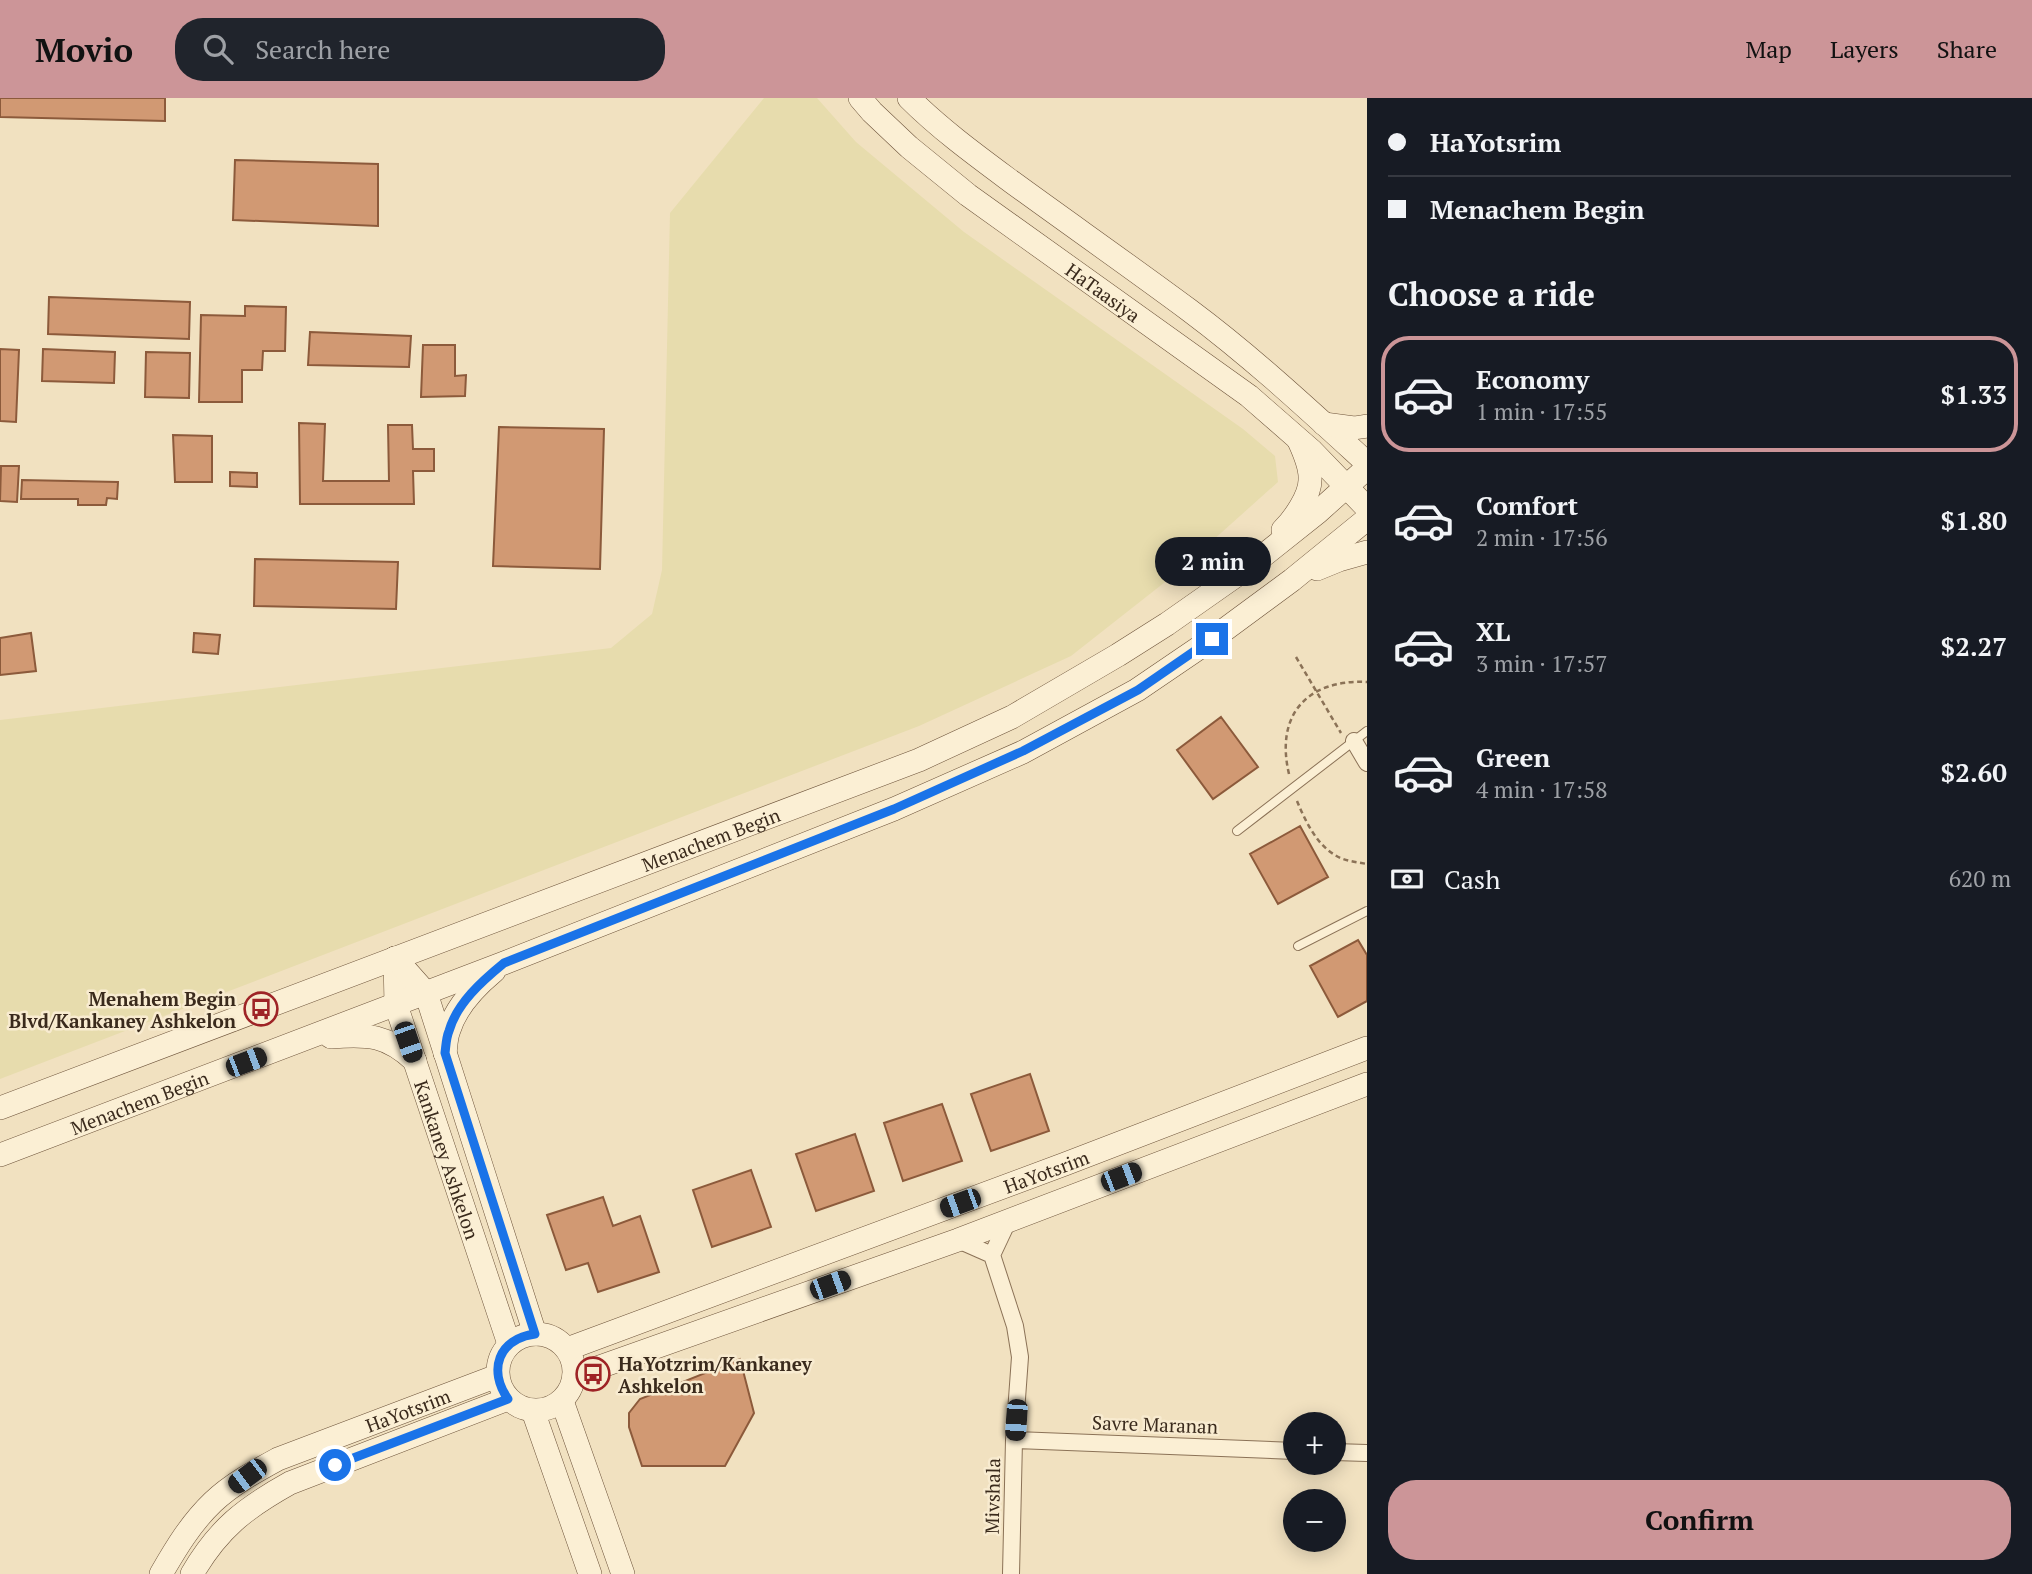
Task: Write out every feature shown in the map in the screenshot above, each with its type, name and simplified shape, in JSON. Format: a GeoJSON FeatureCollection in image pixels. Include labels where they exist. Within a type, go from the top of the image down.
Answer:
{"type":"FeatureCollection","features":[{"type":"Feature","properties":{"kind":"street","name":"HaTaasiya"},"geometry":{"type":"LineString","coordinates":[[860,98],[909,148],[968,195],[1249,396],[1298,438],[1367,508]]}},
{"type":"Feature","properties":{"kind":"street","name":"HaTaasiya"},"geometry":{"type":"LineString","coordinates":[[909,98],[986,163],[1233,344],[1367,463]]}},
{"type":"Feature","properties":{"kind":"street"},"geometry":{"type":"LineString","coordinates":[[1324,424],[1354,428],[1367,426]]}},
{"type":"Feature","properties":{"kind":"street"},"geometry":{"type":"LineString","coordinates":[[1254,563],[1292,521],[1304,501],[1311,481],[1298,438]]}},
{"type":"Feature","properties":{"kind":"street","name":"Menachem Begin"},"geometry":{"type":"LineString","coordinates":[[0,1108],[919,760],[1012,717],[1118,655],[1217,590],[1254,563],[1367,468]]}},
{"type":"Feature","properties":{"kind":"street","name":"Menachem Begin"},"geometry":{"type":"LineString","coordinates":[[0,1155],[396,1005],[894,809],[1023,751],[1138,690],[1292,580],[1367,519]]}},
{"type":"Feature","properties":{"kind":"street"},"geometry":{"type":"LineString","coordinates":[[1292,580],[1339,560],[1367,552]]}},
{"type":"Feature","properties":{"kind":"street"},"geometry":{"type":"LineString","coordinates":[[1356,739],[1367,763]]}},
{"type":"Feature","properties":{"kind":"street","name":"Kankaney Ashkelon"},"geometry":{"type":"LineString","coordinates":[[395,958],[426,993],[535,1334]]}},
{"type":"Feature","properties":{"kind":"street","name":"Kankaney Ashkelon"},"geometry":{"type":"LineString","coordinates":[[395,958],[396,1005],[509,1344]]}},
{"type":"Feature","properties":{"kind":"street"},"geometry":{"type":"LineString","coordinates":[[445,1053],[449,1030],[461,1007],[480,983],[504,963]]}},
{"type":"Feature","properties":{"kind":"street"},"geometry":{"type":"LineString","coordinates":[[296,1043],[333,1036],[382,1038],[400,1047],[415,1061]]}},
{"type":"Feature","properties":{"kind":"street","name":"HaYotsrim"},"geometry":{"type":"LineString","coordinates":[[567,1349],[1367,1048]]}},
{"type":"Feature","properties":{"kind":"street","name":"HaYotsrim"},"geometry":{"type":"LineString","coordinates":[[574,1376],[958,1240],[1367,1084]]}},
{"type":"Feature","properties":{"kind":"street"},"geometry":{"type":"LineString","coordinates":[[958,1240],[992,1255],[1008,1221]]}},
{"type":"Feature","properties":{"kind":"street","name":"Mivshala"},"geometry":{"type":"LineString","coordinates":[[992,1255],[1018,1340],[1020,1357],[1014,1440],[1011,1574]]}},
{"type":"Feature","properties":{"kind":"street"},"geometry":{"type":"LineString","coordinates":[[535,1334],[547,1335],[567,1349],[573,1362],[574,1376],[568,1394],[562,1401],[548,1409],[533,1411],[508,1399],[500,1388],[497,1376],[501,1355],[517,1338],[535,1334]]}},
{"type":"Feature","properties":{"kind":"street","name":"HaYotsrim"},"geometry":{"type":"LineString","coordinates":[[161,1574],[183,1536],[213,1502],[247,1476],[278,1459],[497,1376]]}},
{"type":"Feature","properties":{"kind":"street","name":"HaYotsrim"},"geometry":{"type":"LineString","coordinates":[[192,1574],[205,1552],[232,1521],[281,1488],[508,1399]]}},
{"type":"Feature","properties":{"kind":"street"},"geometry":{"type":"LineString","coordinates":[[562,1401],[623,1574]]}},
{"type":"Feature","properties":{"kind":"street"},"geometry":{"type":"LineString","coordinates":[[533,1411],[590,1574]]}},
{"type":"Feature","properties":{"kind":"street","name":"Savre Maranan"},"geometry":{"type":"LineString","coordinates":[[1014,1440],[1283,1451]]}},
{"type":"Feature","properties":{"kind":"street"},"geometry":{"type":"LineString","coordinates":[[1346,1452],[1367,1453]]}},
{"type":"Feature","properties":{"kind":"lane"},"geometry":{"type":"LineString","coordinates":[[1237,831],[1356,739]]}},
{"type":"Feature","properties":{"kind":"lane"},"geometry":{"type":"LineString","coordinates":[[1298,946],[1367,911]]}},
{"type":"Feature","properties":{"kind":"path"},"geometry":{"type":"LineString","coordinates":[[1296,657],[1356,739]]}},
{"type":"Feature","properties":{"kind":"shaded area"},"geometry":{"type":"Polygon","coordinates":[[[764,98],[817,98],[856,142],[964,232],[1243,429],[1275,456],[1278,482],[1174,575],[1071,656],[919,726],[0,1079],[0,720],[611,648],[652,614],[662,570],[670,213],[764,98]]]}},
{"type":"Feature","properties":{"kind":"building"},"geometry":{"type":"Polygon","coordinates":[[[0,98],[165,98],[165,121],[0,117],[0,98]]]}},
{"type":"Feature","properties":{"kind":"building"},"geometry":{"type":"Polygon","coordinates":[[[235,160],[378,164],[378,226],[233,220],[235,160]]]}},
{"type":"Feature","properties":{"kind":"building"},"geometry":{"type":"Polygon","coordinates":[[[49,297],[190,302],[189,339],[48,334],[49,297]]]}},
{"type":"Feature","properties":{"kind":"building"},"geometry":{"type":"Polygon","coordinates":[[[245,306],[286,307],[285,351],[263,351],[262,370],[242,370],[242,402],[199,402],[201,315],[245,316],[245,306]]]}},
{"type":"Feature","properties":{"kind":"building"},"geometry":{"type":"Polygon","coordinates":[[[310,332],[411,336],[409,367],[308,365],[310,332]]]}},
{"type":"Feature","properties":{"kind":"building"},"geometry":{"type":"Polygon","coordinates":[[[423,345],[455,345],[455,376],[466,375],[465,396],[421,397],[423,345]]]}},
{"type":"Feature","properties":{"kind":"building"},"geometry":{"type":"Polygon","coordinates":[[[0,349],[19,350],[16,422],[0,421],[0,349]]]}},
{"type":"Feature","properties":{"kind":"building"},"geometry":{"type":"Polygon","coordinates":[[[43,349],[115,352],[114,383],[42,381],[43,349]]]}},
{"type":"Feature","properties":{"kind":"building"},"geometry":{"type":"Polygon","coordinates":[[[146,352],[190,353],[189,398],[145,397],[146,352]]]}},
{"type":"Feature","properties":{"kind":"building"},"geometry":{"type":"Polygon","coordinates":[[[299,423],[325,424],[323,481],[389,481],[388,425],[412,425],[413,449],[434,449],[434,471],[413,471],[414,504],[300,504],[299,423]]]}},
{"type":"Feature","properties":{"kind":"building"},"geometry":{"type":"Polygon","coordinates":[[[499,427],[604,429],[600,569],[493,566],[499,427]]]}},
{"type":"Feature","properties":{"kind":"building"},"geometry":{"type":"Polygon","coordinates":[[[173,435],[212,436],[212,482],[175,482],[173,435]]]}},
{"type":"Feature","properties":{"kind":"building"},"geometry":{"type":"Polygon","coordinates":[[[1,466],[19,466],[17,502],[0,501],[1,466]]]}},
{"type":"Feature","properties":{"kind":"building"},"geometry":{"type":"Polygon","coordinates":[[[230,472],[257,473],[257,487],[230,486],[230,472]]]}},
{"type":"Feature","properties":{"kind":"building"},"geometry":{"type":"Polygon","coordinates":[[[22,480],[118,482],[117,499],[107,498],[106,505],[78,505],[78,499],[21,499],[22,480]]]}},
{"type":"Feature","properties":{"kind":"building"},"geometry":{"type":"Polygon","coordinates":[[[255,559],[398,562],[396,609],[254,606],[255,559]]]}},
{"type":"Feature","properties":{"kind":"building"},"geometry":{"type":"Polygon","coordinates":[[[31,633],[36,671],[0,675],[0,638],[31,633]]]}},
{"type":"Feature","properties":{"kind":"building"},"geometry":{"type":"Polygon","coordinates":[[[194,633],[220,635],[218,654],[193,652],[194,633]]]}},
{"type":"Feature","properties":{"kind":"building"},"geometry":{"type":"Polygon","coordinates":[[[1221,717],[1258,767],[1213,799],[1177,750],[1221,717]]]}},
{"type":"Feature","properties":{"kind":"building"},"geometry":{"type":"Polygon","coordinates":[[[1300,826],[1328,877],[1278,904],[1250,854],[1300,826]]]}},
{"type":"Feature","properties":{"kind":"building"},"geometry":{"type":"Polygon","coordinates":[[[1358,940],[1367,955],[1367,1001],[1338,1017],[1310,966],[1358,940]]]}},
{"type":"Feature","properties":{"kind":"building"},"geometry":{"type":"Polygon","coordinates":[[[1030,1074],[1049,1131],[991,1151],[971,1094],[1030,1074]]]}},
{"type":"Feature","properties":{"kind":"building"},"geometry":{"type":"Polygon","coordinates":[[[942,1104],[962,1161],[903,1181],[884,1123],[942,1104]]]}},
{"type":"Feature","properties":{"kind":"building"},"geometry":{"type":"Polygon","coordinates":[[[855,1134],[874,1191],[816,1211],[796,1154],[855,1134]]]}},
{"type":"Feature","properties":{"kind":"building"},"geometry":{"type":"Polygon","coordinates":[[[751,1170],[771,1227],[712,1247],[693,1190],[751,1170]]]}},
{"type":"Feature","properties":{"kind":"building"},"geometry":{"type":"Polygon","coordinates":[[[603,1197],[613,1226],[640,1216],[659,1272],[598,1292],[588,1263],[566,1270],[547,1215],[603,1197]]]}},
{"type":"Feature","properties":{"kind":"building"},"geometry":{"type":"Polygon","coordinates":[[[740,1359],[754,1413],[725,1466],[642,1466],[629,1427],[629,1413],[640,1399],[740,1359]]]}},
{"type":"Feature","properties":{"kind":"place","name":"Menahem Begin Blvd/Kankaney Ashkelon"},"geometry":{"type":"Point","coordinates":[261,1009]}},
{"type":"Feature","properties":{"kind":"place","name":"HaYotzrim/Kankaney Ashkelon"},"geometry":{"type":"Point","coordinates":[593,1374]}},
{"type":"Feature","properties":{"kind":"route"},"geometry":{"type":"LineString","coordinates":[[335,1465],[508,1399],[500,1388],[498,1362],[509,1344],[517,1338],[535,1334],[445,1053],[449,1030],[461,1007],[480,983],[504,963],[894,809],[1023,751],[1138,690],[1212,639]]}}]}
